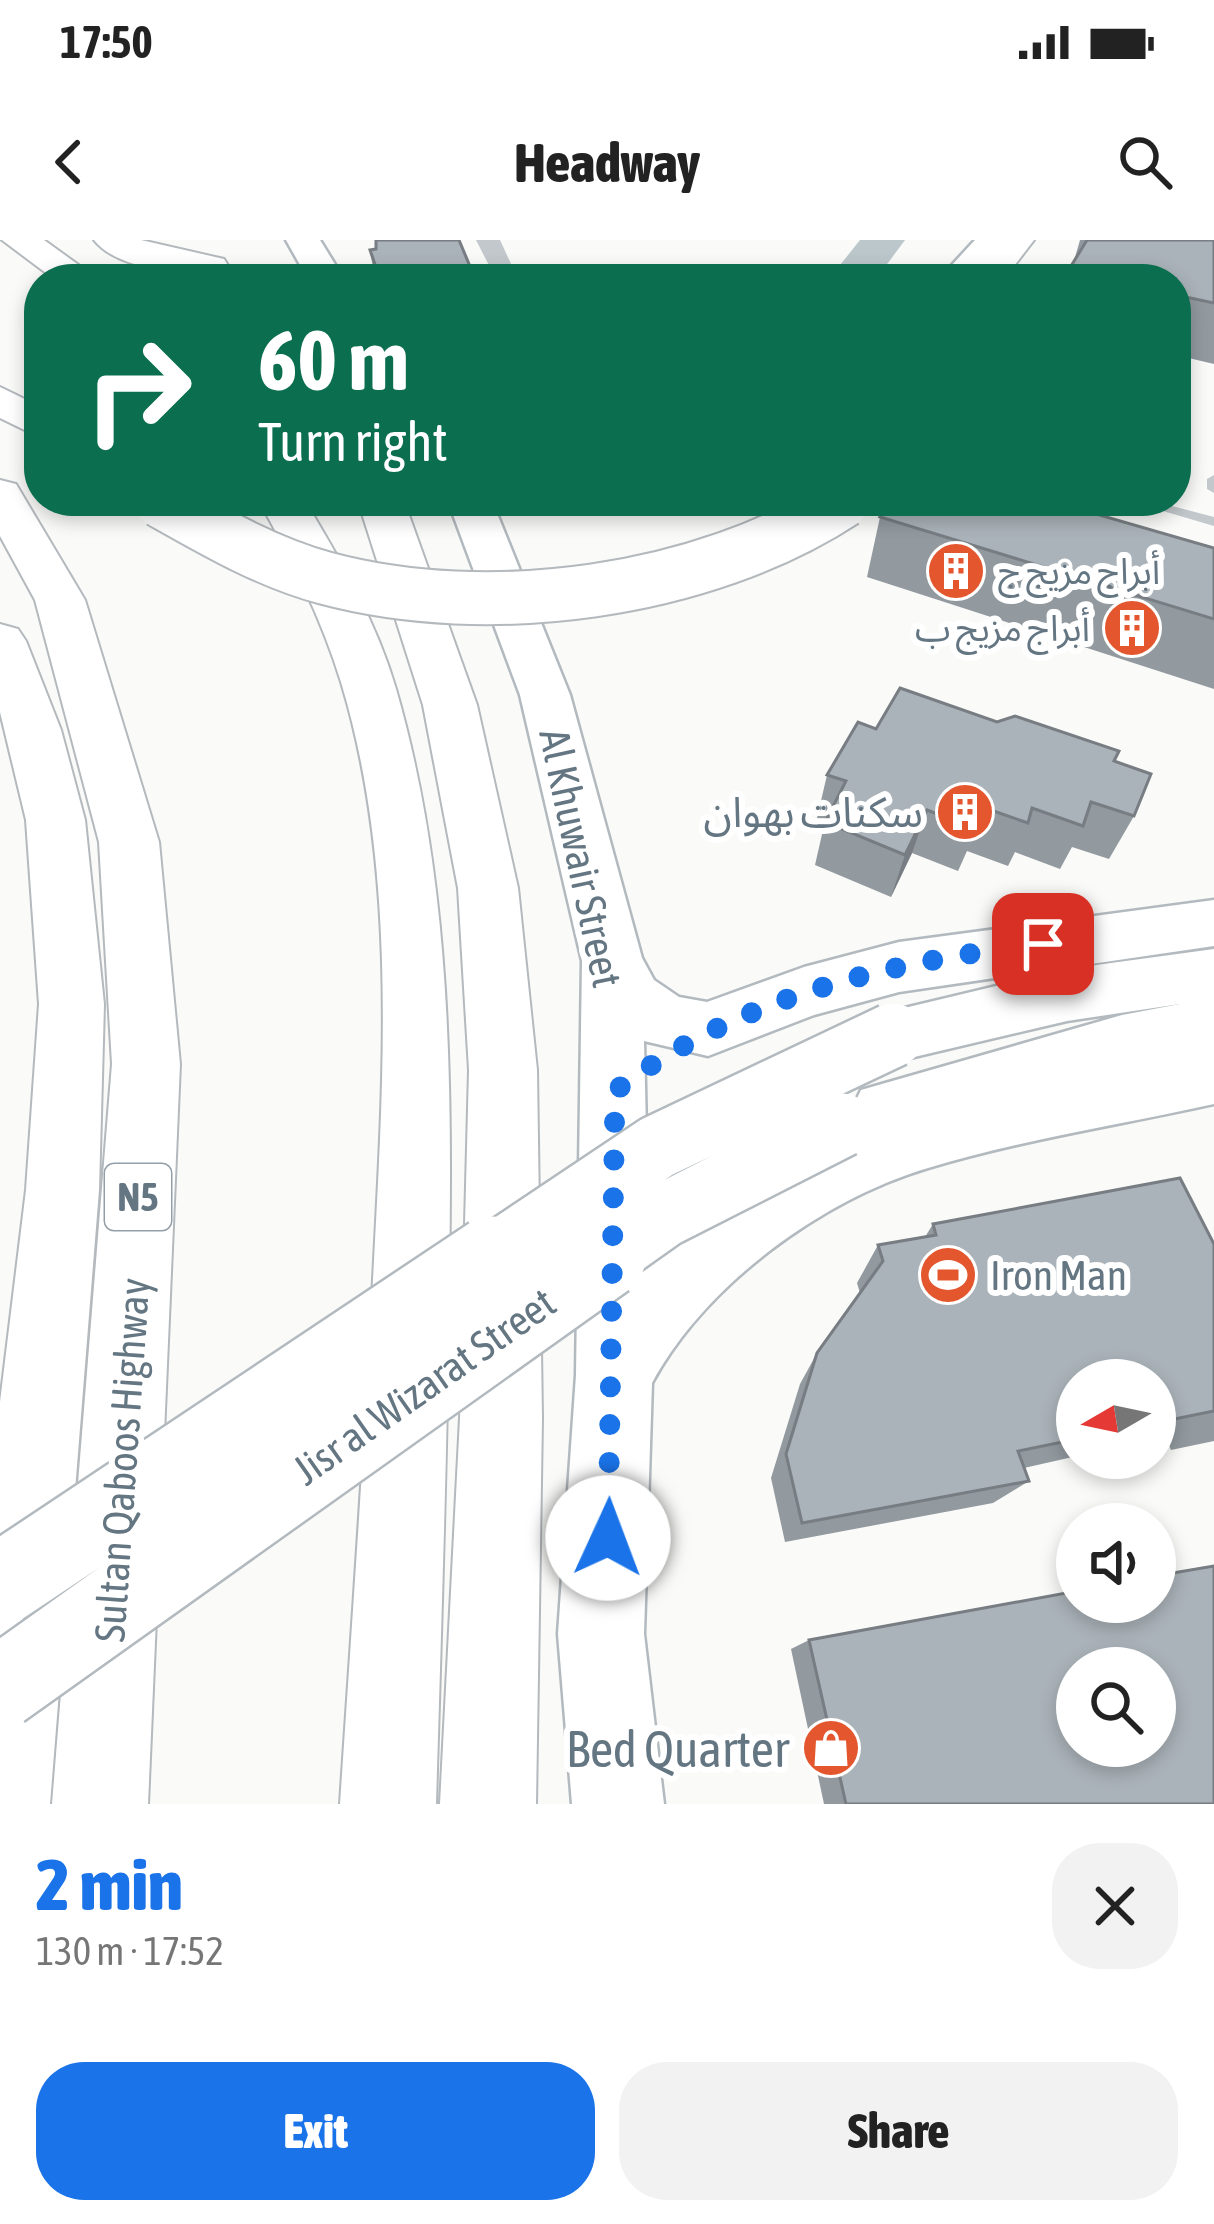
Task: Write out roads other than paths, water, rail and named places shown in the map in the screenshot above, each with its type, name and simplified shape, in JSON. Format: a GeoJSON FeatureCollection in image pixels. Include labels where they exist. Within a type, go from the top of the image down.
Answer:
{"type":"FeatureCollection","features":[{"type":"Feature","properties":{"kind":"highway"},"geometry":{"type":"LineString","coordinates":[[0,243],[16,240],[60,264]]}},
{"type":"Feature","properties":{"kind":"highway"},"geometry":{"type":"LineString","coordinates":[[112,240],[142,254],[223,264]]}},
{"type":"Feature","properties":{"kind":"highway"},"geometry":{"type":"LineString","coordinates":[[154,240],[223,264]]}},
{"type":"Feature","properties":{"kind":"highway"},"geometry":{"type":"LineString","coordinates":[[997,264],[1016,240]]}},
{"type":"Feature","properties":{"kind":"highway","name":"Sultan Qaboos Highway"},"geometry":{"type":"LineString","coordinates":[[0,494],[60,601],[129,842],[146,1064],[100,1804]]}},
{"type":"Feature","properties":{"kind":"highway"},"geometry":{"type":"LineString","coordinates":[[187,516],[233,542],[349,584],[489,594],[605,584],[722,563],[797,534],[823,516]]}},
{"type":"Feature","properties":{"kind":"highway"},"geometry":{"type":"LineString","coordinates":[[291,516],[346,622],[387,756],[409,920],[417,1106],[388,1804]]}},
{"type":"Feature","properties":{"kind":"highway"},"geometry":{"type":"LineString","coordinates":[[386,516],[450,705],[488,888],[503,1070],[501,1418],[488,1804]]}},
{"type":"Feature","properties":{"kind":"highway"},"geometry":{"type":"LineString","coordinates":[[0,640],[28,701],[69,888],[74,1027],[68,1155],[2,1804]]}},
{"type":"Feature","properties":{"kind":"main road"},"geometry":{"type":"LineString","coordinates":[[971,264],[994,240]]}},
{"type":"Feature","properties":{"kind":"main road","name":"Al Khuwair Street"},"geometry":{"type":"LineString","coordinates":[[476,516],[545,695],[612,962],[614,1375],[601,1634],[618,1804]]}},
{"type":"Feature","properties":{"kind":"main road"},"geometry":{"type":"LineString","coordinates":[[615,1091],[708,1029],[804,992],[999,949],[1214,923]]}},
{"type":"Feature","properties":{"kind":"main road"},"geometry":{"type":"LineString","coordinates":[[612,962],[632,998],[664,1022],[708,1029]]}},
{"type":"Feature","properties":{"kind":"main road","name":"Jisr al Wizarat Street"},"geometry":{"type":"LineString","coordinates":[[0,1585],[658,1147],[893,1034],[1067,995],[1214,974]]}},
{"type":"Feature","properties":{"kind":"main road"},"geometry":{"type":"LineString","coordinates":[[804,992],[778,1053],[786,1099],[806,1132],[830,1154],[861,1139],[926,1138],[1214,1076]]}},
{"type":"Feature","properties":{"kind":"main road","name":"Jisr al Wizarat Street"},"geometry":{"type":"LineString","coordinates":[[0,1688],[663,1216],[861,1139],[957,1086],[1122,1042],[1214,1024]]}},
{"type":"Feature","properties":{"kind":"main road"},"geometry":{"type":"LineString","coordinates":[[614,1375],[652,1314],[698,1268],[861,1139]]}},
{"type":"Feature","properties":{"kind":"lane"},"geometry":{"type":"LineString","coordinates":[[1214,479],[1214,489]]}},
{"type":"Feature","properties":{"kind":"waterway"},"geometry":{"type":"LineString","coordinates":[[864,264],[883,240]]}},
{"type":"Feature","properties":{"kind":"place","name":"أبراج مزيج ج"},"geometry":{"type":"Point","coordinates":[956,571]}},
{"type":"Feature","properties":{"kind":"place","name":"أبراج مزيج ب"},"geometry":{"type":"Point","coordinates":[1132,628]}},
{"type":"Feature","properties":{"kind":"place","name":"سكنات بهوان"},"geometry":{"type":"Point","coordinates":[965,812]}},
{"type":"Feature","properties":{"kind":"place","name":"Iron Man"},"geometry":{"type":"Point","coordinates":[948,1275]}},
{"type":"Feature","properties":{"kind":"place","name":"Bed Quarter"},"geometry":{"type":"Point","coordinates":[831,1748]}}]}
